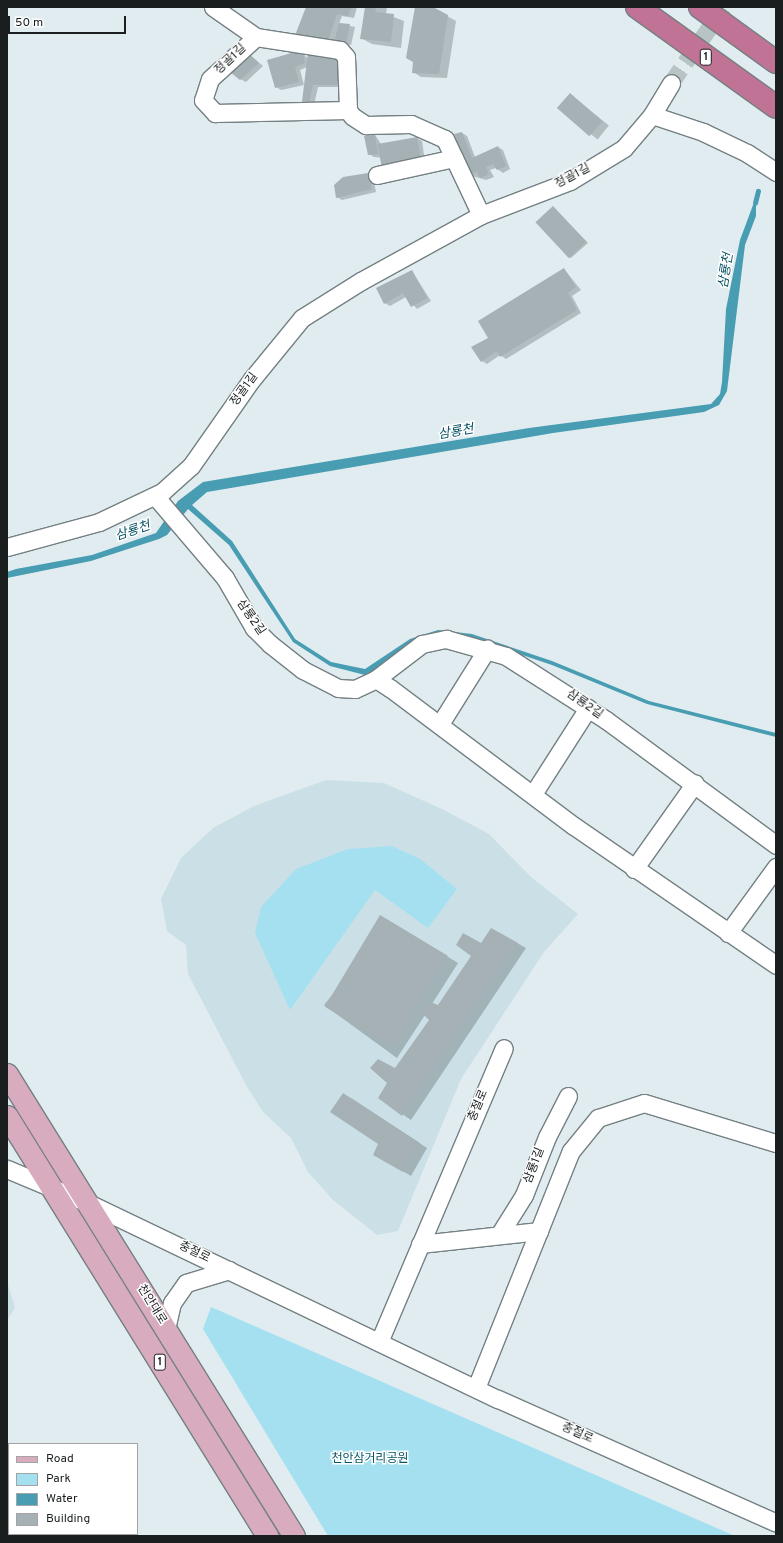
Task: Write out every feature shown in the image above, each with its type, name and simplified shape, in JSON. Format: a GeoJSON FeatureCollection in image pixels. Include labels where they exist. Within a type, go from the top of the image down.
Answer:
{"type":"FeatureCollection","features":[{"type":"Feature","properties":{"kind":"highway","name":"1"},"geometry":{"type":"LineString","coordinates":[[637,7],[776,107]]}},
{"type":"Feature","properties":{"kind":"highway"},"geometry":{"type":"LineString","coordinates":[[700,7],[776,62]]}},
{"type":"Feature","properties":{"kind":"highway"},"geometry":{"type":"LineString","coordinates":[[714,7],[776,48]]}},
{"type":"Feature","properties":{"kind":"main road","name":"천안대로"},"geometry":{"type":"LineString","coordinates":[[7,1074],[88,1202],[294,1536]]}},
{"type":"Feature","properties":{"kind":"main road","name":"천안대로"},"geometry":{"type":"LineString","coordinates":[[7,1116],[267,1536]]}},
{"type":"Feature","properties":{"kind":"street","name":"정골1길"},"geometry":{"type":"LineString","coordinates":[[213,7],[256,37],[340,50],[346,57],[348,110],[215,113],[202,100],[210,79],[256,37]]}},
{"type":"Feature","properties":{"kind":"street","name":"정골1길"},"geometry":{"type":"LineString","coordinates":[[7,547],[99,522],[160,502],[191,466],[252,379],[302,318],[361,281],[480,216],[570,181],[624,148],[652,116],[671,83]]}},
{"type":"Feature","properties":{"kind":"street"},"geometry":{"type":"LineString","coordinates":[[348,110],[366,124],[411,124],[434,133],[450,145],[454,158],[480,216]]}},
{"type":"Feature","properties":{"kind":"street"},"geometry":{"type":"LineString","coordinates":[[652,116],[703,132],[747,153],[776,172]]}},
{"type":"Feature","properties":{"kind":"street"},"geometry":{"type":"LineString","coordinates":[[376,175],[454,158]]}},
{"type":"Feature","properties":{"kind":"street","name":"삼룡2길"},"geometry":{"type":"LineString","coordinates":[[160,502],[182,530],[225,578],[254,628],[270,644],[303,670],[338,688],[356,688],[376,680],[422,644],[446,639],[487,649],[544,677],[695,783],[776,845]]}},
{"type":"Feature","properties":{"kind":"street"},"geometry":{"type":"LineString","coordinates":[[440,724],[487,649]]}},
{"type":"Feature","properties":{"kind":"street"},"geometry":{"type":"LineString","coordinates":[[376,680],[440,724],[634,869],[776,965]]}},
{"type":"Feature","properties":{"kind":"street"},"geometry":{"type":"LineString","coordinates":[[533,794],[588,708]]}},
{"type":"Feature","properties":{"kind":"street"},"geometry":{"type":"LineString","coordinates":[[634,869],[695,783]]}},
{"type":"Feature","properties":{"kind":"street"},"geometry":{"type":"LineString","coordinates":[[728,933],[776,868]]}},
{"type":"Feature","properties":{"kind":"street","name":"충절로"},"geometry":{"type":"LineString","coordinates":[[379,1342],[504,1048]]}},
{"type":"Feature","properties":{"kind":"street","name":"삼룡1길"},"geometry":{"type":"LineString","coordinates":[[500,1235],[524,1195],[547,1137],[568,1096]]}},
{"type":"Feature","properties":{"kind":"street"},"geometry":{"type":"LineString","coordinates":[[476,1388],[571,1151],[598,1118],[644,1103],[776,1143]]}},
{"type":"Feature","properties":{"kind":"street","name":"충절로"},"geometry":{"type":"LineString","coordinates":[[7,1169],[88,1202],[476,1388],[776,1522]]}},
{"type":"Feature","properties":{"kind":"street"},"geometry":{"type":"LineString","coordinates":[[420,1244],[539,1231]]}},
{"type":"Feature","properties":{"kind":"street"},"geometry":{"type":"LineString","coordinates":[[166,1329],[172,1303],[186,1283],[229,1270]]}},
{"type":"Feature","properties":{"kind":"shaded area"},"geometry":{"type":"Polygon","coordinates":[[[326,780],[384,783],[444,810],[489,834],[531,877],[578,914],[544,952],[461,1079],[398,1231],[377,1235],[333,1200],[308,1172],[291,1138],[263,1112],[246,1085],[188,974],[186,945],[167,931],[161,899],[181,858],[213,828],[254,806],[326,780]]]}},
{"type":"Feature","properties":{"kind":"shaded area"},"geometry":{"type":"Polygon","coordinates":[[[7,1281],[15,1308],[7,1320],[7,1281]]]}},
{"type":"Feature","properties":{"kind":"green space"},"geometry":{"type":"Polygon","coordinates":[[[392,846],[420,859],[457,889],[428,928],[375,890],[290,1010],[255,933],[261,907],[296,869],[348,849],[392,846]]]}},
{"type":"Feature","properties":{"kind":"green space","name":"천안삼거리공원"},"geometry":{"type":"Polygon","coordinates":[[[211,1307],[735,1536],[328,1536],[203,1329],[211,1307]]]}},
{"type":"Feature","properties":{"kind":"water"},"geometry":{"type":"Polygon","coordinates":[[[756,197],[756,216],[745,245],[727,391],[719,405],[704,412],[553,433],[207,492],[192,505],[232,541],[295,639],[331,662],[365,669],[410,639],[438,630],[472,634],[552,661],[649,701],[776,733],[776,737],[647,704],[552,665],[471,638],[383,665],[365,675],[330,666],[293,642],[229,545],[188,509],[167,535],[159,539],[91,561],[7,578],[7,572],[16,569],[92,555],[156,533],[178,501],[203,482],[529,428],[711,404],[720,394],[726,309],[740,240],[756,197]]]}},
{"type":"Feature","properties":{"kind":"building"},"geometry":{"type":"Polygon","coordinates":[[[306,7],[352,7],[348,16],[337,14],[327,44],[294,38],[306,7]]]}},
{"type":"Feature","properties":{"kind":"building"},"geometry":{"type":"Polygon","coordinates":[[[365,7],[376,7],[375,12],[394,14],[391,42],[360,39],[365,7]]]}},
{"type":"Feature","properties":{"kind":"building"},"geometry":{"type":"Polygon","coordinates":[[[415,7],[433,7],[448,15],[439,74],[412,73],[413,62],[406,58],[415,7]]]}},
{"type":"Feature","properties":{"kind":"building"},"geometry":{"type":"Polygon","coordinates":[[[339,23],[350,24],[346,43],[334,43],[339,23]]]}},
{"type":"Feature","properties":{"kind":"building"},"geometry":{"type":"Polygon","coordinates":[[[245,50],[259,63],[240,80],[225,68],[245,50]]]}},
{"type":"Feature","properties":{"kind":"building"},"geometry":{"type":"Polygon","coordinates":[[[302,50],[305,63],[295,67],[299,82],[275,88],[267,60],[302,50]]]}},
{"type":"Feature","properties":{"kind":"building"},"geometry":{"type":"Polygon","coordinates":[[[308,52],[341,55],[340,85],[313,85],[309,103],[302,102],[308,52]]]}},
{"type":"Feature","properties":{"kind":"building"},"geometry":{"type":"Polygon","coordinates":[[[570,93],[602,121],[589,136],[557,108],[570,93]]]}},
{"type":"Feature","properties":{"kind":"building"},"geometry":{"type":"Polygon","coordinates":[[[462,132],[472,158],[498,146],[506,166],[497,170],[493,164],[486,167],[489,174],[480,178],[477,172],[469,175],[454,134],[462,132]]]}},
{"type":"Feature","properties":{"kind":"building"},"geometry":{"type":"Polygon","coordinates":[[[375,134],[378,154],[368,155],[364,136],[375,134]]]}},
{"type":"Feature","properties":{"kind":"building"},"geometry":{"type":"Polygon","coordinates":[[[417,137],[421,160],[382,167],[378,144],[417,137]]]}},
{"type":"Feature","properties":{"kind":"building"},"geometry":{"type":"Polygon","coordinates":[[[368,173],[372,189],[336,198],[334,185],[343,177],[368,173]]]}},
{"type":"Feature","properties":{"kind":"building"},"geometry":{"type":"Polygon","coordinates":[[[553,206],[586,242],[569,258],[535,222],[553,206]]]}},
{"type":"Feature","properties":{"kind":"building"},"geometry":{"type":"Polygon","coordinates":[[[564,268],[576,287],[568,293],[577,310],[500,357],[497,351],[481,362],[471,347],[488,338],[478,321],[564,268]]]}},
{"type":"Feature","properties":{"kind":"building"},"geometry":{"type":"Polygon","coordinates":[[[412,270],[427,298],[411,307],[403,293],[384,304],[376,288],[412,270]]]}},
{"type":"Feature","properties":{"kind":"building"},"geometry":{"type":"Polygon","coordinates":[[[380,915],[448,956],[393,1047],[325,1007],[380,915]]]}},
{"type":"Feature","properties":{"kind":"building"},"geometry":{"type":"Polygon","coordinates":[[[491,928],[518,943],[402,1116],[378,1098],[387,1083],[370,1068],[378,1059],[395,1068],[429,1020],[421,1012],[428,1001],[438,1005],[471,956],[456,945],[463,933],[481,943],[491,928]]]}},
{"type":"Feature","properties":{"kind":"building"},"geometry":{"type":"Polygon","coordinates":[[[343,1093],[420,1143],[403,1172],[373,1155],[378,1144],[330,1112],[343,1093]]]}},
{"type":"Feature","properties":{"kind":"waterway","name":"삼룡천"},"geometry":{"type":"LineString","coordinates":[[755,203],[758,191]]}},
{"type":"Feature","properties":{"kind":"tunnel"},"geometry":{"type":"LineString","coordinates":[[671,83],[724,7]]}}]}
